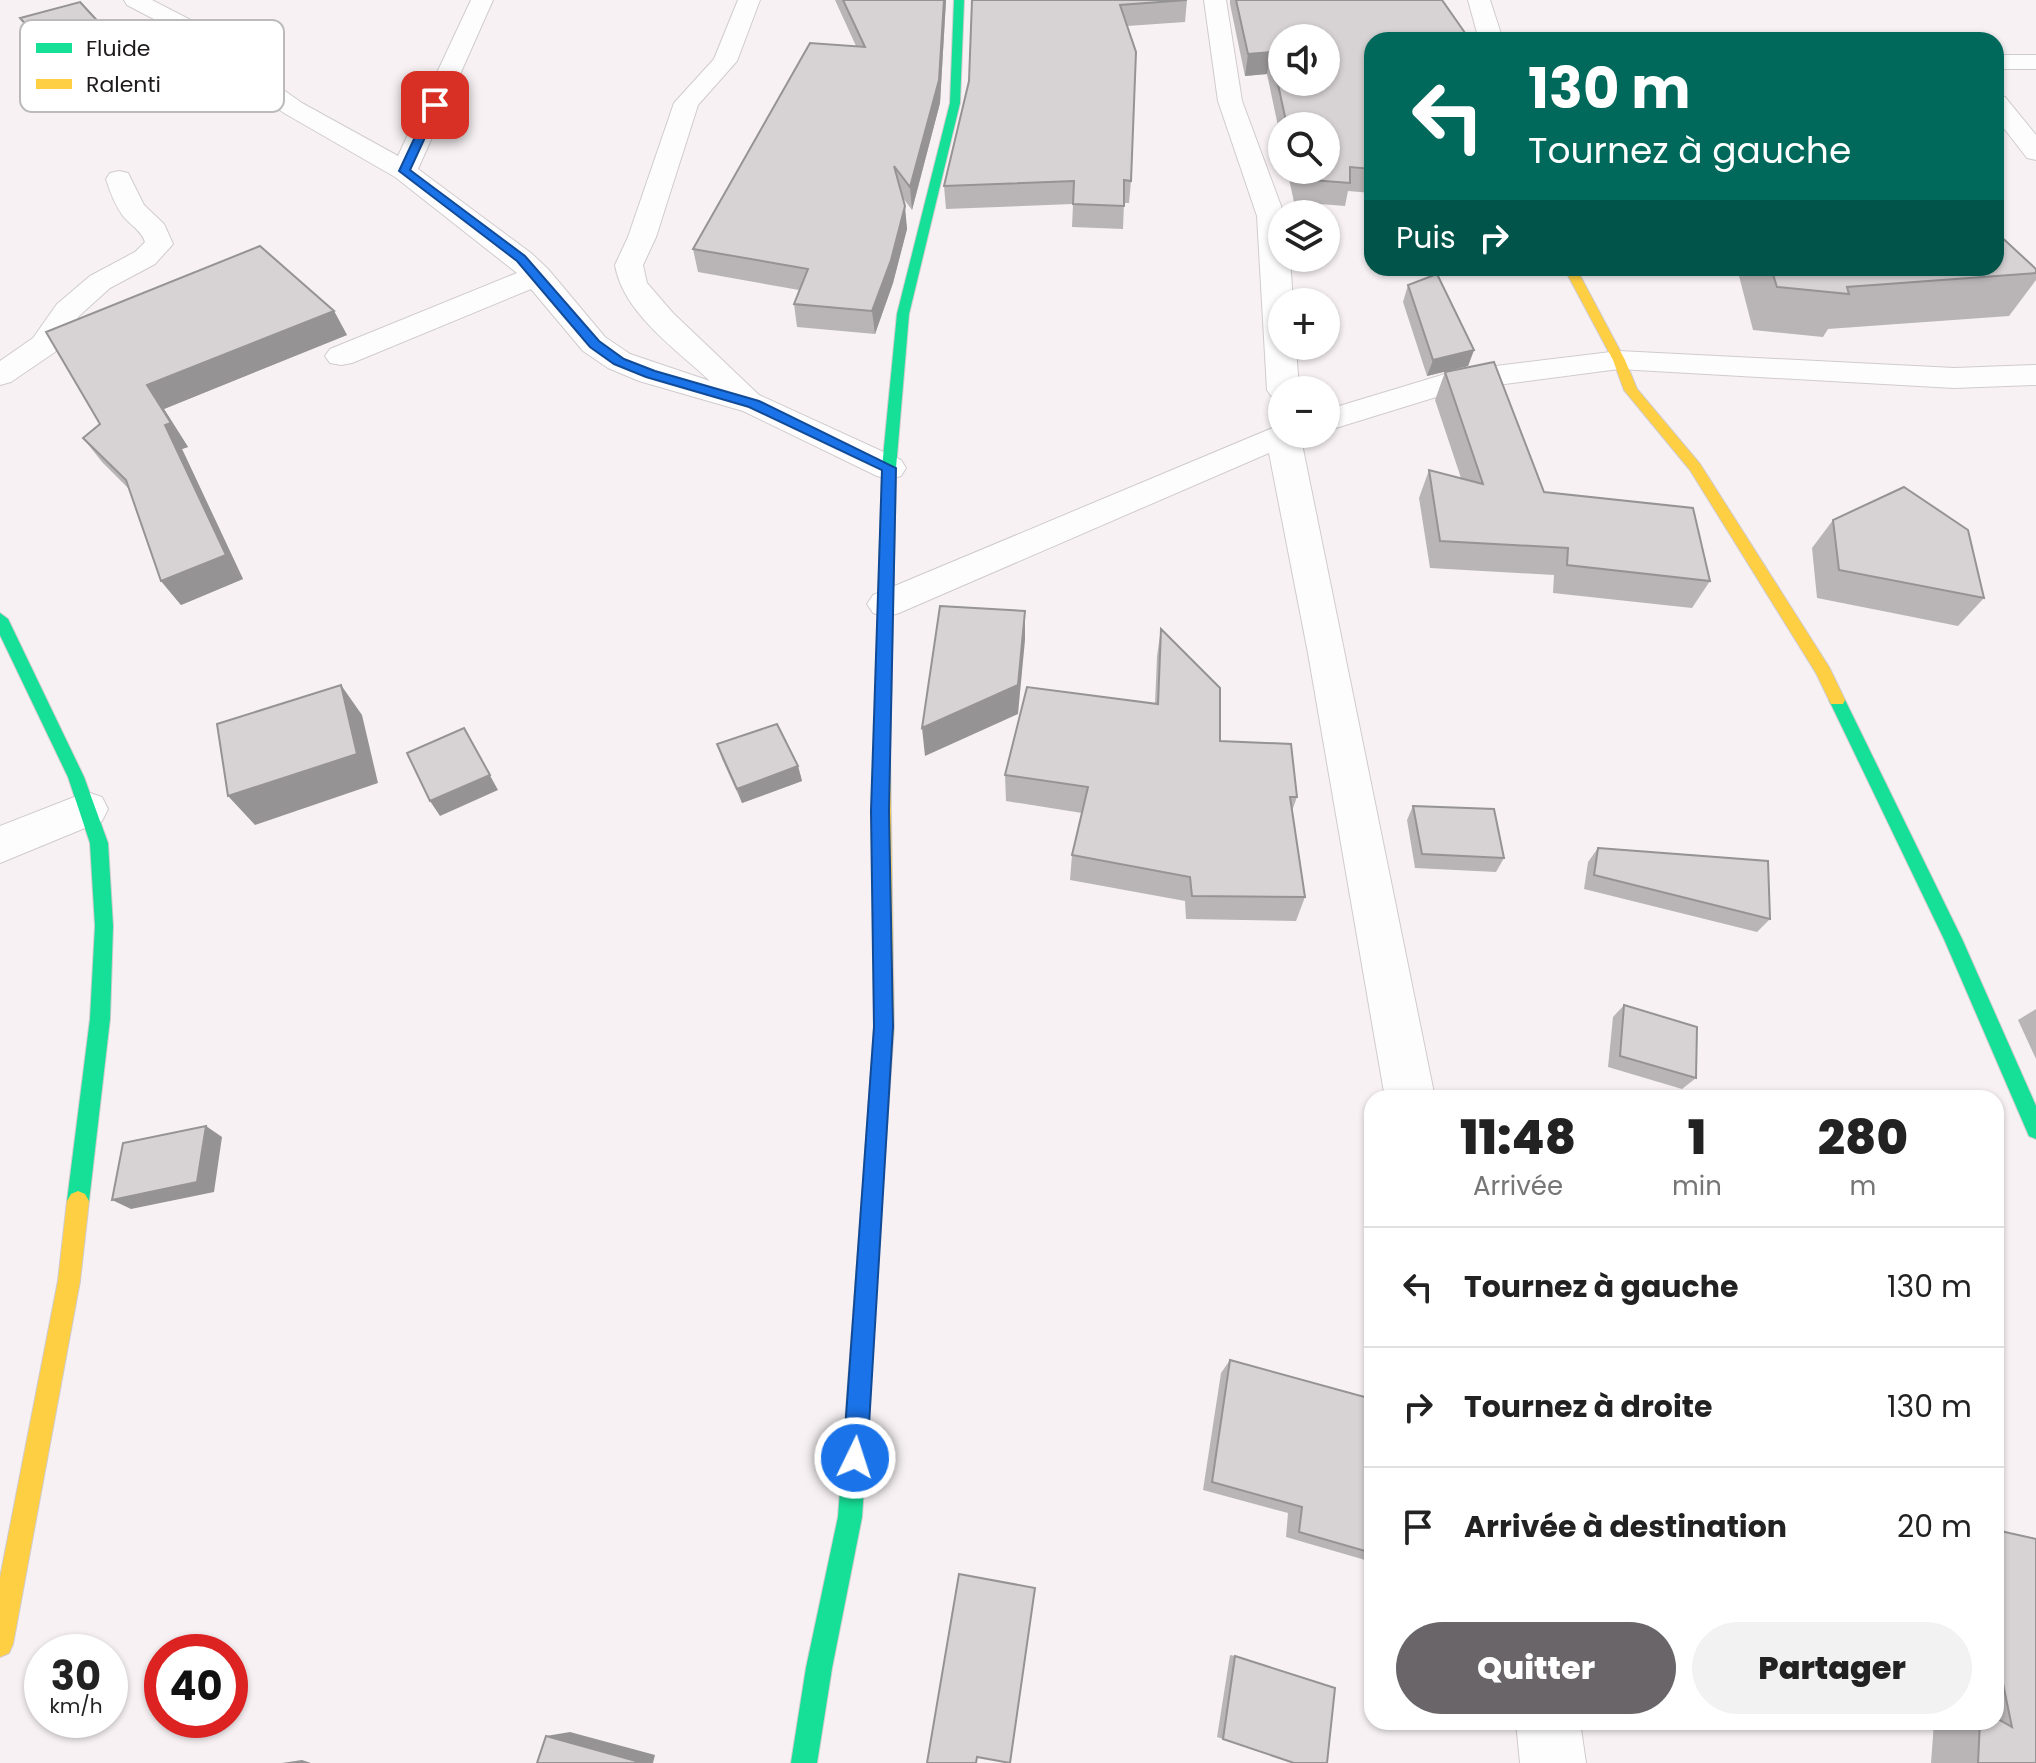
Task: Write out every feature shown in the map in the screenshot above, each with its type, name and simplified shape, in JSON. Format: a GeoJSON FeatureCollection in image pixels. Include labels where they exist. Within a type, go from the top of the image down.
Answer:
{"type":"FeatureCollection","features":[{"type":"Feature","properties":{"kind":"street"},"geometry":{"type":"LineString","coordinates":[[135,0],[165,15],[207,20]]}},
{"type":"Feature","properties":{"kind":"street"},"geometry":{"type":"LineString","coordinates":[[404,171],[482,0]]}},
{"type":"Feature","properties":{"kind":"street"},"geometry":{"type":"LineString","coordinates":[[749,0],[725,61],[686,103],[642,237],[629,265],[633,285],[662,319],[754,404]]}},
{"type":"Feature","properties":{"kind":"street"},"geometry":{"type":"LineString","coordinates":[[804,1763],[819,1668],[850,1517],[884,1027],[880,811],[889,468],[903,314],[955,103],[959,0]]}},
{"type":"Feature","properties":{"kind":"street"},"geometry":{"type":"LineString","coordinates":[[1215,0],[1230,101],[1271,216],[1282,376]]}},
{"type":"Feature","properties":{"kind":"street"},"geometry":{"type":"LineString","coordinates":[[1479,0],[1489,32]]}},
{"type":"Feature","properties":{"kind":"street"},"geometry":{"type":"LineString","coordinates":[[2004,62],[2036,62]]}},
{"type":"Feature","properties":{"kind":"street"},"geometry":{"type":"LineString","coordinates":[[284,102],[404,171],[521,259],[538,275],[594,344],[619,361],[650,374],[754,404],[889,468]]}},
{"type":"Feature","properties":{"kind":"street"},"geometry":{"type":"LineString","coordinates":[[2004,112],[2036,152]]}},
{"type":"Feature","properties":{"kind":"street"},"geometry":{"type":"LineString","coordinates":[[0,375],[44,345],[68,310],[91,289],[145,258],[159,244],[152,228],[135,213],[124,196],[119,179]]}},
{"type":"Feature","properties":{"kind":"street"},"geometry":{"type":"LineString","coordinates":[[341,356],[538,275]]}},
{"type":"Feature","properties":{"kind":"street"},"geometry":{"type":"LineString","coordinates":[[1574,276],[1619,360],[1631,390],[1695,467],[1823,671],[1953,939],[2036,1129]]}},
{"type":"Feature","properties":{"kind":"street"},"geometry":{"type":"LineString","coordinates":[[1340,417],[1455,381],[1619,360],[1954,378],[2036,375]]}},
{"type":"Feature","properties":{"kind":"street"},"geometry":{"type":"LineString","coordinates":[[886,604],[1268,440]]}},
{"type":"Feature","properties":{"kind":"street"},"geometry":{"type":"LineString","coordinates":[[1286,448],[1409,1090]]}},
{"type":"Feature","properties":{"kind":"street"},"geometry":{"type":"LineString","coordinates":[[0,619],[76,777],[99,843],[104,926],[100,1019],[69,1281],[0,1644]]}},
{"type":"Feature","properties":{"kind":"street"},"geometry":{"type":"LineString","coordinates":[[0,845],[87,809]]}},
{"type":"Feature","properties":{"kind":"street"},"geometry":{"type":"LineString","coordinates":[[1549,1730],[1553,1763]]}},
{"type":"Feature","properties":{"kind":"building"},"geometry":{"type":"Polygon","coordinates":[[[843,0],[944,0],[939,80],[910,187],[894,166],[905,206],[891,260],[872,311],[794,304],[808,269],[693,249],[810,43],[865,47],[843,0]]]}},
{"type":"Feature","properties":{"kind":"building"},"geometry":{"type":"Polygon","coordinates":[[[972,0],[1187,0],[1120,5],[1136,52],[1131,181],[1124,180],[1124,206],[1073,204],[1074,181],[944,186],[969,81],[972,0]]]}},
{"type":"Feature","properties":{"kind":"building"},"geometry":{"type":"Polygon","coordinates":[[[1236,0],[1442,0],[1464,32],[1364,32],[1364,168],[1350,167],[1350,183],[1340,182],[1340,112],[1284,112],[1281,96],[1340,96],[1340,24],[1268,24],[1268,52],[1248,54],[1236,0]]]}},
{"type":"Feature","properties":{"kind":"building"},"geometry":{"type":"Polygon","coordinates":[[[80,2],[97,20],[22,20],[20,18],[80,2]]]}},
{"type":"Feature","properties":{"kind":"building"},"geometry":{"type":"Polygon","coordinates":[[[2004,239],[2036,269],[2036,273],[2004,275],[2004,239]]]}},
{"type":"Feature","properties":{"kind":"building"},"geometry":{"type":"Polygon","coordinates":[[[260,246],[334,311],[147,385],[171,423],[165,425],[226,555],[161,581],[126,480],[83,438],[100,424],[46,332],[260,246]]]}},
{"type":"Feature","properties":{"kind":"building"},"geometry":{"type":"Polygon","coordinates":[[[1438,276],[1474,350],[1433,360],[1408,285],[1438,276]]]}},
{"type":"Feature","properties":{"kind":"building"},"geometry":{"type":"Polygon","coordinates":[[[1774,276],[1996,276],[1847,287],[1849,294],[1777,287],[1774,276]]]}},
{"type":"Feature","properties":{"kind":"building"},"geometry":{"type":"Polygon","coordinates":[[[1494,362],[1544,492],[1693,508],[1710,581],[1567,565],[1568,548],[1440,541],[1429,470],[1483,484],[1445,372],[1494,362]]]}},
{"type":"Feature","properties":{"kind":"building"},"geometry":{"type":"Polygon","coordinates":[[[1904,487],[1968,530],[1984,598],[1839,570],[1833,520],[1904,487]]]}},
{"type":"Feature","properties":{"kind":"building"},"geometry":{"type":"Polygon","coordinates":[[[940,606],[1025,611],[1018,685],[922,728],[940,606]]]}},
{"type":"Feature","properties":{"kind":"building"},"geometry":{"type":"Polygon","coordinates":[[[1161,629],[1220,688],[1220,741],[1291,744],[1297,797],[1290,797],[1305,897],[1192,896],[1190,877],[1072,855],[1088,787],[1005,775],[1027,687],[1158,704],[1161,629]]]}},
{"type":"Feature","properties":{"kind":"building"},"geometry":{"type":"Polygon","coordinates":[[[341,685],[357,754],[228,796],[217,724],[341,685]]]}},
{"type":"Feature","properties":{"kind":"building"},"geometry":{"type":"Polygon","coordinates":[[[777,724],[798,766],[737,789],[717,744],[777,724]]]}},
{"type":"Feature","properties":{"kind":"building"},"geometry":{"type":"Polygon","coordinates":[[[464,728],[490,775],[430,801],[407,753],[464,728]]]}},
{"type":"Feature","properties":{"kind":"building"},"geometry":{"type":"Polygon","coordinates":[[[1413,806],[1494,809],[1504,858],[1422,854],[1413,806]]]}},
{"type":"Feature","properties":{"kind":"building"},"geometry":{"type":"Polygon","coordinates":[[[1598,848],[1768,861],[1770,919],[1594,875],[1598,848]]]}},
{"type":"Feature","properties":{"kind":"building"},"geometry":{"type":"Polygon","coordinates":[[[1624,1005],[1697,1027],[1696,1078],[1620,1056],[1624,1005]]]}},
{"type":"Feature","properties":{"kind":"building"},"geometry":{"type":"Polygon","coordinates":[[[206,1126],[197,1182],[112,1200],[123,1143],[206,1126]]]}},
{"type":"Feature","properties":{"kind":"building"},"geometry":{"type":"Polygon","coordinates":[[[1230,1360],[1364,1397],[1364,1551],[1299,1532],[1302,1507],[1212,1482],[1230,1360]]]}},
{"type":"Feature","properties":{"kind":"building"},"geometry":{"type":"Polygon","coordinates":[[[2004,1532],[2036,1539],[2036,1763],[1978,1763],[1980,1730],[2004,1730],[2004,1722],[2012,1727],[2004,1688],[2004,1532]]]}},
{"type":"Feature","properties":{"kind":"building"},"geometry":{"type":"Polygon","coordinates":[[[959,1574],[1035,1588],[1010,1763],[977,1757],[976,1763],[927,1763],[959,1574]]]}},
{"type":"Feature","properties":{"kind":"building"},"geometry":{"type":"Polygon","coordinates":[[[1235,1656],[1335,1688],[1327,1763],[1294,1763],[1223,1739],[1235,1656]]]}},
{"type":"Feature","properties":{"kind":"building"},"geometry":{"type":"Polygon","coordinates":[[[546,1736],[636,1761],[537,1763],[546,1736]]]}},
{"type":"Feature","properties":{"kind":"traffic: fast"},"geometry":{"type":"LineString","coordinates":[[882,751],[889,468],[903,314],[955,103],[959,0]]}},
{"type":"Feature","properties":{"kind":"traffic: fast"},"geometry":{"type":"LineString","coordinates":[[0,619],[76,777],[99,843],[104,926],[100,1019],[78,1201]]}},
{"type":"Feature","properties":{"kind":"traffic: fast"},"geometry":{"type":"LineString","coordinates":[[1837,700],[1953,939],[2036,1129]]}},
{"type":"Feature","properties":{"kind":"traffic: fast"},"geometry":{"type":"LineString","coordinates":[[804,1763],[819,1668],[850,1517],[874,1170]]}},
{"type":"Feature","properties":{"kind":"traffic: slow"},"geometry":{"type":"LineString","coordinates":[[1574,276],[1619,360],[1631,390],[1695,467],[1823,671],[1837,700]]}},
{"type":"Feature","properties":{"kind":"traffic: slow"},"geometry":{"type":"LineString","coordinates":[[874,1170],[884,1027],[882,751]]}},
{"type":"Feature","properties":{"kind":"traffic: slow"},"geometry":{"type":"LineString","coordinates":[[0,1644],[69,1281],[78,1201]]}},
{"type":"Feature","properties":{"kind":"route"},"geometry":{"type":"LineString","coordinates":[[435,105],[404,171],[521,259],[538,275],[594,344],[619,361],[650,374],[754,404],[889,468],[880,811],[884,1027],[855,1458]]}}]}
